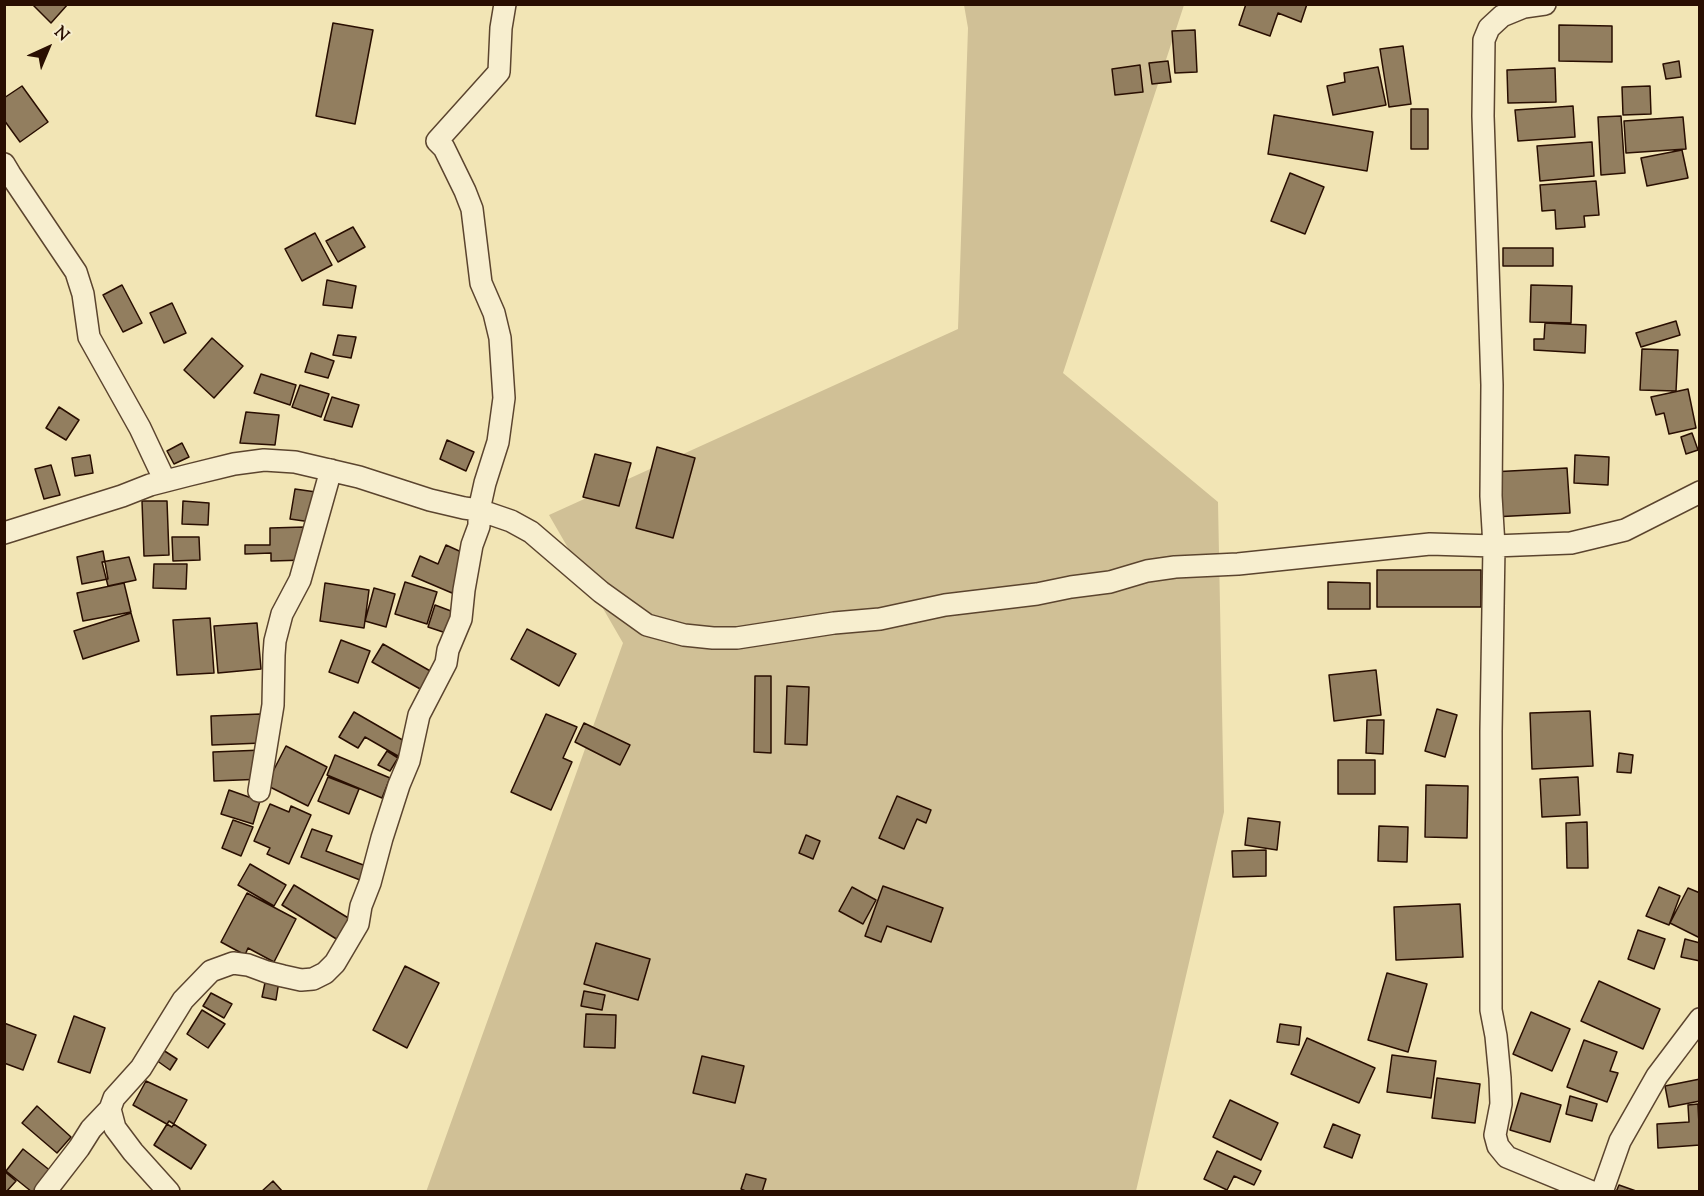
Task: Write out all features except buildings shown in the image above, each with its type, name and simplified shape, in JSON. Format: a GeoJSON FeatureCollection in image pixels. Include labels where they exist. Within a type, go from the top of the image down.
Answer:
{"type":"FeatureCollection","features":[{"type":"Feature","properties":{"kind":"street"},"geometry":{"type":"LineString","coordinates":[[45,1191],[91,1129],[110,1109],[114,1098],[141,1068],[183,999],[211,971],[233,963],[301,980],[313,979],[325,973],[334,963],[358,924],[361,906],[370,883],[382,838],[409,760],[419,716],[446,663],[448,650],[461,619],[472,545],[479,526],[479,510],[498,442],[504,398],[500,338],[494,313],[481,283],[472,209],[444,148],[437,141],[499,72],[501,28],[505,4]]}},
{"type":"Feature","properties":{"kind":"street"},"geometry":{"type":"LineString","coordinates":[[1545,4],[1524,7],[1502,16],[1489,28],[1484,40],[1483,116],[1492,385],[1491,496],[1494,546],[1491,731],[1491,1010],[1496,1036],[1501,1104],[1496,1135],[1498,1146],[1507,1157],[1592,1191]]}},
{"type":"Feature","properties":{"kind":"street"},"geometry":{"type":"LineString","coordinates":[[4,164],[76,272],[83,294],[90,337],[141,428],[165,481]]}},
{"type":"Feature","properties":{"kind":"street"},"geometry":{"type":"LineString","coordinates":[[4,533],[165,481],[234,464],[264,460],[295,462],[358,477],[430,500],[479,510],[511,521],[531,532],[601,592],[647,625],[684,636],[737,638],[834,623],[880,619],[945,604],[1037,594],[1110,582],[1147,571],[1175,567],[1238,564],[1430,544],[1494,546],[1571,543],[1626,530],[1700,492]]}},
{"type":"Feature","properties":{"kind":"street"},"geometry":{"type":"LineString","coordinates":[[259,791],[273,705],[275,641],[282,614],[300,580],[330,470]]}},
{"type":"Feature","properties":{"kind":"street"},"geometry":{"type":"LineString","coordinates":[[1602,1191],[1620,1141],[1641,1104],[1657,1076],[1700,1019]]}},
{"type":"Feature","properties":{"kind":"street"},"geometry":{"type":"LineString","coordinates":[[110,1109],[116,1128],[169,1191]]}},
{"type":"Feature","properties":{"kind":"shaded area"},"geometry":{"type":"Polygon","coordinates":[[[964,5],[1184,5],[1063,373],[1218,502],[1224,812],[1136,1191],[426,1192],[623,643],[549,515],[958,329],[968,28],[964,5]]]}}]}
